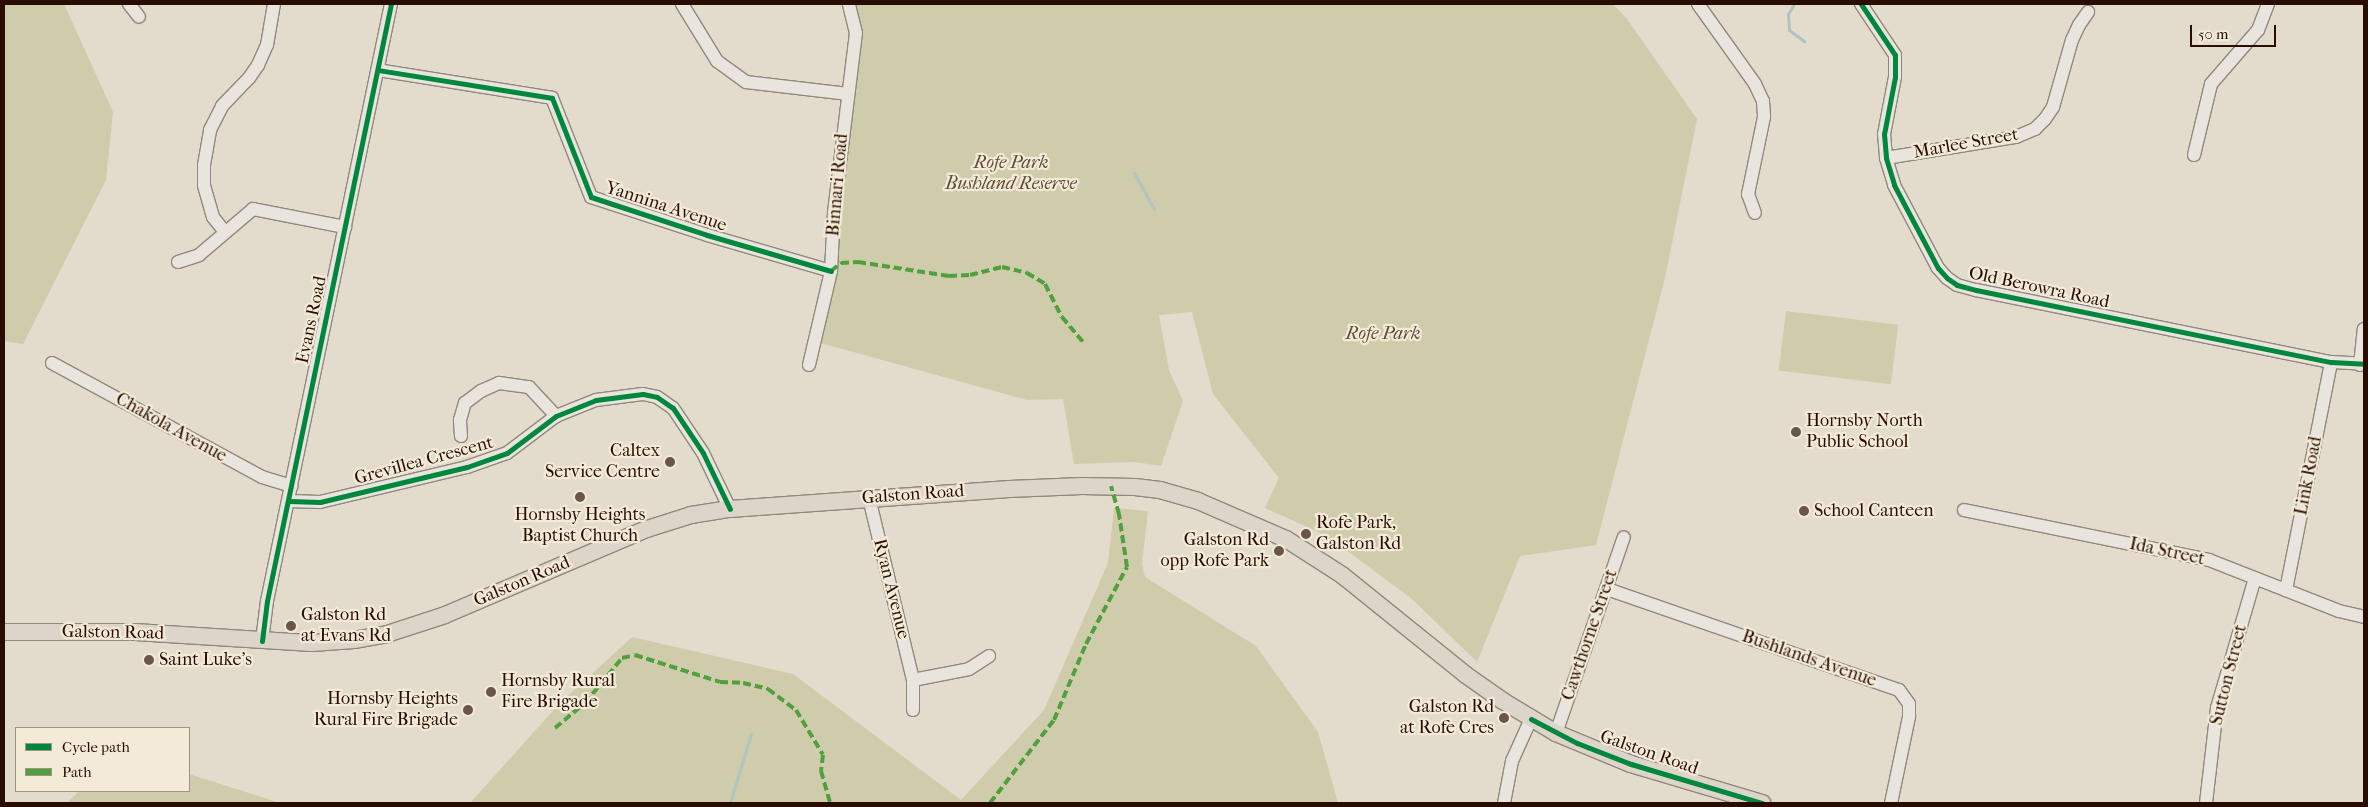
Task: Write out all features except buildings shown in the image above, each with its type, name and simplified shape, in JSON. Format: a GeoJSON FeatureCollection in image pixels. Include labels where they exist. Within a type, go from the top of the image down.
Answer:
{"type":"FeatureCollection","features":[{"type":"Feature","properties":{"kind":"main road","name":"Galston Road"},"geometry":{"type":"LineString","coordinates":[[4,632],[135,632],[312,643],[354,640],[388,634],[445,615],[647,529],[691,515],[730,509],[1010,488],[1102,486],[1160,490],[1198,501],[1286,538],[1369,596],[1466,675],[1556,733],[1631,764],[1762,803]]}},
{"type":"Feature","properties":{"kind":"street"},"geometry":{"type":"LineString","coordinates":[[129,4],[139,17]]}},
{"type":"Feature","properties":{"kind":"street"},"geometry":{"type":"LineString","coordinates":[[225,232],[213,217],[204,185],[203,176],[210,130],[222,106],[249,78],[258,65],[267,45],[274,4]]}},
{"type":"Feature","properties":{"kind":"street","name":"Evans Road"},"geometry":{"type":"LineString","coordinates":[[262,641],[267,601],[378,70],[390,4]]}},
{"type":"Feature","properties":{"kind":"street"},"geometry":{"type":"LineString","coordinates":[[682,4],[718,61],[746,82],[848,94]]}},
{"type":"Feature","properties":{"kind":"street","name":"Binnari Road"},"geometry":{"type":"LineString","coordinates":[[810,365],[832,270],[834,212],[856,33],[849,4]]}},
{"type":"Feature","properties":{"kind":"street"},"geometry":{"type":"LineString","coordinates":[[1698,4],[1755,84],[1763,101],[1764,116],[1748,194],[1755,213]]}},
{"type":"Feature","properties":{"kind":"street","name":"Old Berowra Road"},"geometry":{"type":"LineString","coordinates":[[1861,4],[1895,55],[1895,77],[1884,134],[1886,158],[1894,185],[1938,268],[1947,278],[1957,284],[2331,362],[2362,364]]}},
{"type":"Feature","properties":{"kind":"street"},"geometry":{"type":"LineString","coordinates":[[2194,155],[2211,84],[2258,30],[2268,4]]}},
{"type":"Feature","properties":{"kind":"street","name":"Marlee Street"},"geometry":{"type":"LineString","coordinates":[[1886,158],[2016,138],[2035,129],[2045,120],[2053,107],[2072,40],[2088,12]]}},
{"type":"Feature","properties":{"kind":"street","name":"Yannina Avenue"},"geometry":{"type":"LineString","coordinates":[[378,70],[552,98],[591,197],[707,235],[832,270]]}},
{"type":"Feature","properties":{"kind":"street"},"geometry":{"type":"LineString","coordinates":[[178,262],[199,255],[245,213],[257,209],[345,227]]}},
{"type":"Feature","properties":{"kind":"street"},"geometry":{"type":"LineString","coordinates":[[2362,364],[2364,329]]}},
{"type":"Feature","properties":{"kind":"street","name":"Link Road"},"geometry":{"type":"LineString","coordinates":[[2286,590],[2331,362]]}},
{"type":"Feature","properties":{"kind":"street","name":"Chakola Avenue"},"geometry":{"type":"LineString","coordinates":[[52,363],[262,477],[292,486]]}},
{"type":"Feature","properties":{"kind":"street","name":"Grevillea Crescent"},"geometry":{"type":"LineString","coordinates":[[461,436],[460,420],[465,403],[481,391],[499,383],[529,387],[556,416]]}},
{"type":"Feature","properties":{"kind":"street","name":"Grevillea Crescent"},"geometry":{"type":"LineString","coordinates":[[289,501],[320,502],[481,463],[507,453],[556,416],[596,400],[630,395],[657,397],[673,408],[703,452],[730,509]]}},
{"type":"Feature","properties":{"kind":"street","name":"Ryan Avenue"},"geometry":{"type":"LineString","coordinates":[[869,498],[913,680],[913,710]]}},
{"type":"Feature","properties":{"kind":"street","name":"Ida Street"},"geometry":{"type":"LineString","coordinates":[[1964,510],[2209,560],[2338,610],[2364,617]]}},
{"type":"Feature","properties":{"kind":"street","name":"Cawthorne Street"},"geometry":{"type":"LineString","coordinates":[[1556,733],[1624,537]]}},
{"type":"Feature","properties":{"kind":"street","name":"Sutton Street"},"geometry":{"type":"LineString","coordinates":[[2206,803],[2217,708],[2255,578]]}},
{"type":"Feature","properties":{"kind":"street","name":"Bushlands Avenue"},"geometry":{"type":"LineString","coordinates":[[1607,590],[1899,690],[1908,704],[1909,717],[1891,803]]}},
{"type":"Feature","properties":{"kind":"street"},"geometry":{"type":"LineString","coordinates":[[913,680],[969,669],[989,656]]}},
{"type":"Feature","properties":{"kind":"street"},"geometry":{"type":"LineString","coordinates":[[1504,803],[1512,761],[1530,718]]}},
{"type":"Feature","properties":{"kind":"green space"},"geometry":{"type":"Polygon","coordinates":[[[4,4],[64,4],[113,112],[106,180],[23,344],[4,341],[4,4]]]}},
{"type":"Feature","properties":{"kind":"green space"},"geometry":{"type":"Polygon","coordinates":[[[853,4],[1613,4],[1627,19],[1697,119],[1665,278],[1596,545],[1520,556],[1477,662],[1412,599],[1342,547],[1314,530],[1265,508],[1279,478],[1213,394],[1192,312],[1159,315],[1169,370],[1183,401],[1161,466],[1135,462],[1074,464],[1063,399],[1027,400],[817,342],[853,4]]]}},
{"type":"Feature","properties":{"kind":"green space"},"geometry":{"type":"Polygon","coordinates":[[[1786,311],[1898,325],[1891,384],[1779,371],[1786,311]]]}},
{"type":"Feature","properties":{"kind":"green space"},"geometry":{"type":"Polygon","coordinates":[[[1114,508],[1148,511],[1142,564],[1145,577],[1256,646],[1318,732],[1338,803],[470,803],[560,703],[632,637],[793,674],[961,800],[1044,710],[1108,563],[1114,508]]]}},
{"type":"Feature","properties":{"kind":"green space"},"geometry":{"type":"Polygon","coordinates":[[[190,774],[280,803],[67,803],[78,792],[190,792],[190,774]]]}},
{"type":"Feature","properties":{"kind":"waterway"},"geometry":{"type":"LineString","coordinates":[[1794,4],[1788,14],[1789,30],[1804,41]]}},
{"type":"Feature","properties":{"kind":"waterway"},"geometry":{"type":"LineString","coordinates":[[1134,173],[1154,209]]}},
{"type":"Feature","properties":{"kind":"waterway"},"geometry":{"type":"LineString","coordinates":[[730,803],[751,734]]}},
{"type":"Feature","properties":{"kind":"marked path"},"geometry":{"type":"LineString","coordinates":[[831,271],[841,263],[858,262],[949,276],[970,275],[1002,267],[1027,273],[1045,284],[1062,317],[1083,342]]}},
{"type":"Feature","properties":{"kind":"marked path"},"geometry":{"type":"LineString","coordinates":[[990,803],[1054,720],[1086,644],[1127,567],[1119,514],[1111,486]]}},
{"type":"Feature","properties":{"kind":"marked path"},"geometry":{"type":"LineString","coordinates":[[555,728],[585,703],[622,658],[635,655],[720,682],[743,683],[768,689],[796,710],[823,755],[821,771],[830,803]]}},
{"type":"Feature","properties":{"kind":"cycle path"},"geometry":{"type":"LineString","coordinates":[[262,641],[267,601],[391,4]]}},
{"type":"Feature","properties":{"kind":"cycle path"},"geometry":{"type":"LineString","coordinates":[[1861,4],[1895,55],[1895,77],[1884,134],[1886,158],[1894,185],[1938,268],[1947,278],[1957,285],[1976,290],[2331,362],[2364,364]]}},
{"type":"Feature","properties":{"kind":"cycle path"},"geometry":{"type":"LineString","coordinates":[[378,70],[552,98],[591,197],[707,235],[831,271]]}},
{"type":"Feature","properties":{"kind":"cycle path"},"geometry":{"type":"LineString","coordinates":[[289,501],[320,502],[467,467],[507,453],[556,416],[596,400],[643,394],[657,397],[673,408],[703,453],[730,509]]}},
{"type":"Feature","properties":{"kind":"cycle path"},"geometry":{"type":"LineString","coordinates":[[1531,719],[1577,743],[1631,764],[1762,803]]}},
{"type":"Feature","properties":{"kind":"place","name":"Hornsby North Public School"},"geometry":{"type":"Point","coordinates":[1796,432]}},
{"type":"Feature","properties":{"kind":"place","name":"Caltex Service Centre"},"geometry":{"type":"Point","coordinates":[670,462]}},
{"type":"Feature","properties":{"kind":"place","name":"Hornsby Heights Baptist Church"},"geometry":{"type":"Point","coordinates":[580,497]}},
{"type":"Feature","properties":{"kind":"place","name":"School Canteen"},"geometry":{"type":"Point","coordinates":[1804,511]}},
{"type":"Feature","properties":{"kind":"place","name":"Rofe Park, Galston Rd"},"geometry":{"type":"Point","coordinates":[1306,534]}},
{"type":"Feature","properties":{"kind":"place","name":"Galston Rd opp Rofe Park"},"geometry":{"type":"Point","coordinates":[1279,551]}},
{"type":"Feature","properties":{"kind":"place","name":"Galston Rd at Evans Rd"},"geometry":{"type":"Point","coordinates":[291,626]}},
{"type":"Feature","properties":{"kind":"place","name":"Saint Luke's"},"geometry":{"type":"Point","coordinates":[149,660]}},
{"type":"Feature","properties":{"kind":"place","name":"Hornsby Rural Fire Brigade"},"geometry":{"type":"Point","coordinates":[491,692]}},
{"type":"Feature","properties":{"kind":"place","name":"Hornsby Heights Rural Fire Brigade"},"geometry":{"type":"Point","coordinates":[468,710]}},
{"type":"Feature","properties":{"kind":"place","name":"Galston Rd at Rofe Cres"},"geometry":{"type":"Point","coordinates":[1504,718]}},
{"type":"Feature","properties":{"kind":"park label","name":"Rofe Park Bushland Reserve"},"geometry":{"type":"Point","coordinates":[1011,174]}},
{"type":"Feature","properties":{"kind":"park label","name":"Rofe Park"},"geometry":{"type":"Point","coordinates":[1383,334]}}]}
